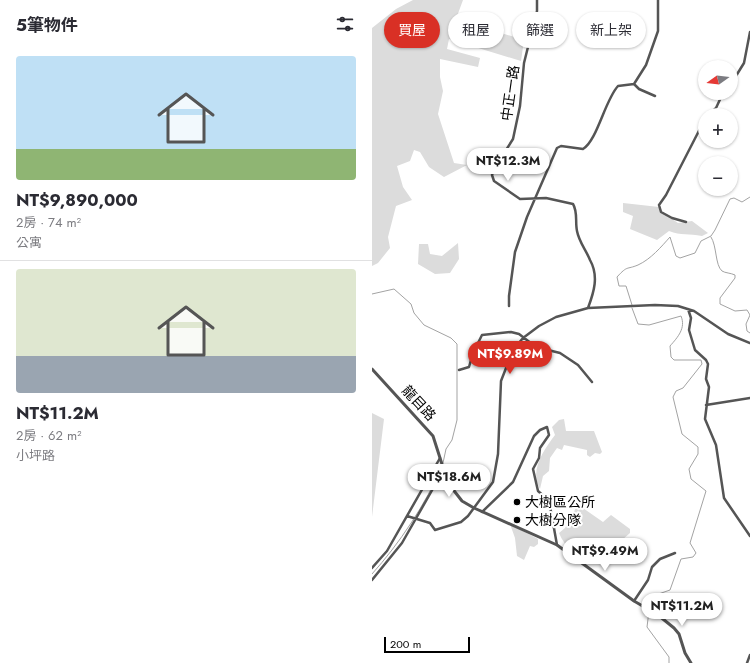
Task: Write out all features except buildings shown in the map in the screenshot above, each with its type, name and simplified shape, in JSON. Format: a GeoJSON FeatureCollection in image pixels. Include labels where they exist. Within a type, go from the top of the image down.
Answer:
{"type":"FeatureCollection","features":[{"type":"Feature","properties":{"kind":"street","name":"中正一路"},"geometry":{"type":"LineString","coordinates":[[537,0],[537,11],[524,63],[520,106],[513,139],[494,169],[492,175],[494,180],[520,199],[555,200],[573,204],[576,208],[577,229],[580,240],[593,267],[595,284],[594,293],[588,308]]}},
{"type":"Feature","properties":{"kind":"street"},"geometry":{"type":"LineString","coordinates":[[634,84],[646,64],[658,31],[658,0]]}},
{"type":"Feature","properties":{"kind":"street"},"geometry":{"type":"LineString","coordinates":[[738,73],[744,63],[750,32]]}},
{"type":"Feature","properties":{"kind":"street"},"geometry":{"type":"LineString","coordinates":[[510,306],[509,296],[515,252],[535,199],[559,146],[581,149],[587,147],[617,88],[622,84],[634,84],[639,89],[655,96]]}},
{"type":"Feature","properties":{"kind":"street"},"geometry":{"type":"LineString","coordinates":[[686,222],[661,212],[659,205],[698,132]]}},
{"type":"Feature","properties":{"kind":"street"},"geometry":{"type":"LineString","coordinates":[[408,517],[430,523],[435,530],[461,522],[474,508],[493,482],[498,454],[501,381],[511,355],[523,338],[539,326],[556,317],[588,308],[670,306],[688,309],[728,334],[750,343]]}},
{"type":"Feature","properties":{"kind":"street"},"geometry":{"type":"LineString","coordinates":[[688,309],[691,318],[689,330],[695,350],[706,360],[708,364],[706,379],[709,387],[705,419],[716,445],[724,498],[750,536]]}},
{"type":"Feature","properties":{"kind":"street"},"geometry":{"type":"LineString","coordinates":[[459,370],[469,367],[473,353],[484,334],[511,332],[518,334],[536,347],[560,353],[578,365],[592,382]]}},
{"type":"Feature","properties":{"kind":"street","name":"龍目路"},"geometry":{"type":"LineString","coordinates":[[372,369],[433,436],[444,472]]}},
{"type":"Feature","properties":{"kind":"street"},"geometry":{"type":"LineString","coordinates":[[706,405],[750,398]]}},
{"type":"Feature","properties":{"kind":"street"},"geometry":{"type":"LineString","coordinates":[[482,512],[512,482],[534,436],[540,430],[547,427],[549,435],[540,448],[538,458],[533,469],[538,491],[547,499],[550,506],[557,545]]}},
{"type":"Feature","properties":{"kind":"street"},"geometry":{"type":"LineString","coordinates":[[372,568],[388,552],[440,458]]}},
{"type":"Feature","properties":{"kind":"street"},"geometry":{"type":"LineString","coordinates":[[372,580],[392,556],[444,472],[453,491],[462,501],[482,512],[557,545],[674,628],[679,634],[685,653],[691,663]]}},
{"type":"Feature","properties":{"kind":"street"},"geometry":{"type":"LineString","coordinates":[[388,552],[392,556]]}},
{"type":"Feature","properties":{"kind":"street"},"geometry":{"type":"LineString","coordinates":[[634,601],[648,580],[652,567],[660,559],[675,553]]}},
{"type":"Feature","properties":{"kind":"street"},"geometry":{"type":"LineString","coordinates":[[747,663],[750,655]]}},
{"type":"Feature","properties":{"kind":"shaded area"},"geometry":{"type":"Polygon","coordinates":[[[413,0],[463,0],[459,12],[448,12],[447,49],[480,58],[478,67],[440,59],[440,77],[443,91],[438,114],[454,163],[467,165],[444,177],[429,167],[420,152],[414,150],[410,161],[397,166],[403,187],[412,200],[396,206],[388,237],[390,248],[378,263],[372,266],[372,28],[384,18],[384,48],[440,48],[440,12],[392,12],[413,0]]]}},
{"type":"Feature","properties":{"kind":"shaded area"},"geometry":{"type":"Polygon","coordinates":[[[504,34],[512,36],[512,48],[523,48],[521,61],[478,48],[504,48],[504,34]]]}},
{"type":"Feature","properties":{"kind":"shaded area"},"geometry":{"type":"Polygon","coordinates":[[[623,203],[659,207],[666,215],[678,223],[692,221],[708,233],[702,236],[669,231],[657,240],[630,229],[633,216],[623,212],[623,203]]]}},
{"type":"Feature","properties":{"kind":"shaded area"},"geometry":{"type":"Polygon","coordinates":[[[458,243],[459,259],[450,273],[435,274],[418,264],[419,244],[428,244],[430,254],[442,256],[458,243]]]}},
{"type":"Feature","properties":{"kind":"shaded area"},"geometry":{"type":"Polygon","coordinates":[[[372,413],[384,419],[372,517],[372,413]]]}},
{"type":"Feature","properties":{"kind":"shaded area"},"geometry":{"type":"Polygon","coordinates":[[[564,419],[566,431],[594,431],[602,452],[600,454],[595,453],[590,457],[587,455],[587,450],[564,445],[562,450],[557,448],[550,458],[549,471],[543,476],[540,489],[536,475],[539,460],[555,435],[552,427],[559,420],[564,419]]]}},
{"type":"Feature","properties":{"kind":"shaded area"},"geometry":{"type":"Polygon","coordinates":[[[577,506],[580,506],[603,522],[611,515],[630,529],[630,533],[614,547],[609,554],[607,554],[606,560],[601,556],[597,561],[590,559],[589,562],[571,550],[561,538],[559,533],[565,528],[577,506]]]}},
{"type":"Feature","properties":{"kind":"shaded area"},"geometry":{"type":"Polygon","coordinates":[[[510,524],[538,539],[538,544],[534,547],[530,546],[524,560],[517,556],[515,538],[510,524]]]}},
{"type":"Feature","properties":{"kind":"waterway"},"geometry":{"type":"LineString","coordinates":[[632,305],[626,286],[619,286],[617,277],[623,271],[647,260],[670,237],[676,256],[680,258],[695,253],[701,241],[711,236],[715,230],[730,199],[734,198],[742,202],[750,197]]}},
{"type":"Feature","properties":{"kind":"waterway"},"geometry":{"type":"LineString","coordinates":[[711,237],[720,268],[723,272],[735,275],[735,278],[720,298],[720,304],[735,311],[747,310],[750,315],[746,324],[747,331],[750,333]]}},
{"type":"Feature","properties":{"kind":"waterway"},"geometry":{"type":"LineString","coordinates":[[372,294],[394,289],[411,304],[414,313],[424,325],[451,338],[457,344],[457,420],[452,440],[446,449],[443,463]]}},
{"type":"Feature","properties":{"kind":"waterway"},"geometry":{"type":"LineString","coordinates":[[632,308],[638,324],[649,325],[681,316],[683,324],[678,336],[670,346],[671,357],[674,360],[701,360],[702,364],[683,388],[676,391],[673,397],[682,434],[698,447],[698,454],[689,469],[691,479],[706,491],[690,543],[696,553],[693,557],[681,559],[670,590],[650,597],[649,608]]}},
{"type":"Feature","properties":{"kind":"waterway"},"geometry":{"type":"LineString","coordinates":[[372,574],[402,537],[428,495],[442,466]]}},
{"type":"Feature","properties":{"kind":"waterway"},"geometry":{"type":"LineString","coordinates":[[649,611],[647,627],[669,657],[669,663]]}},
{"type":"Feature","properties":{"kind":"place","name":"大樹區公所"},"geometry":{"type":"Point","coordinates":[517,502]}},
{"type":"Feature","properties":{"kind":"place","name":"大樹分隊"},"geometry":{"type":"Point","coordinates":[517,520]}}]}
